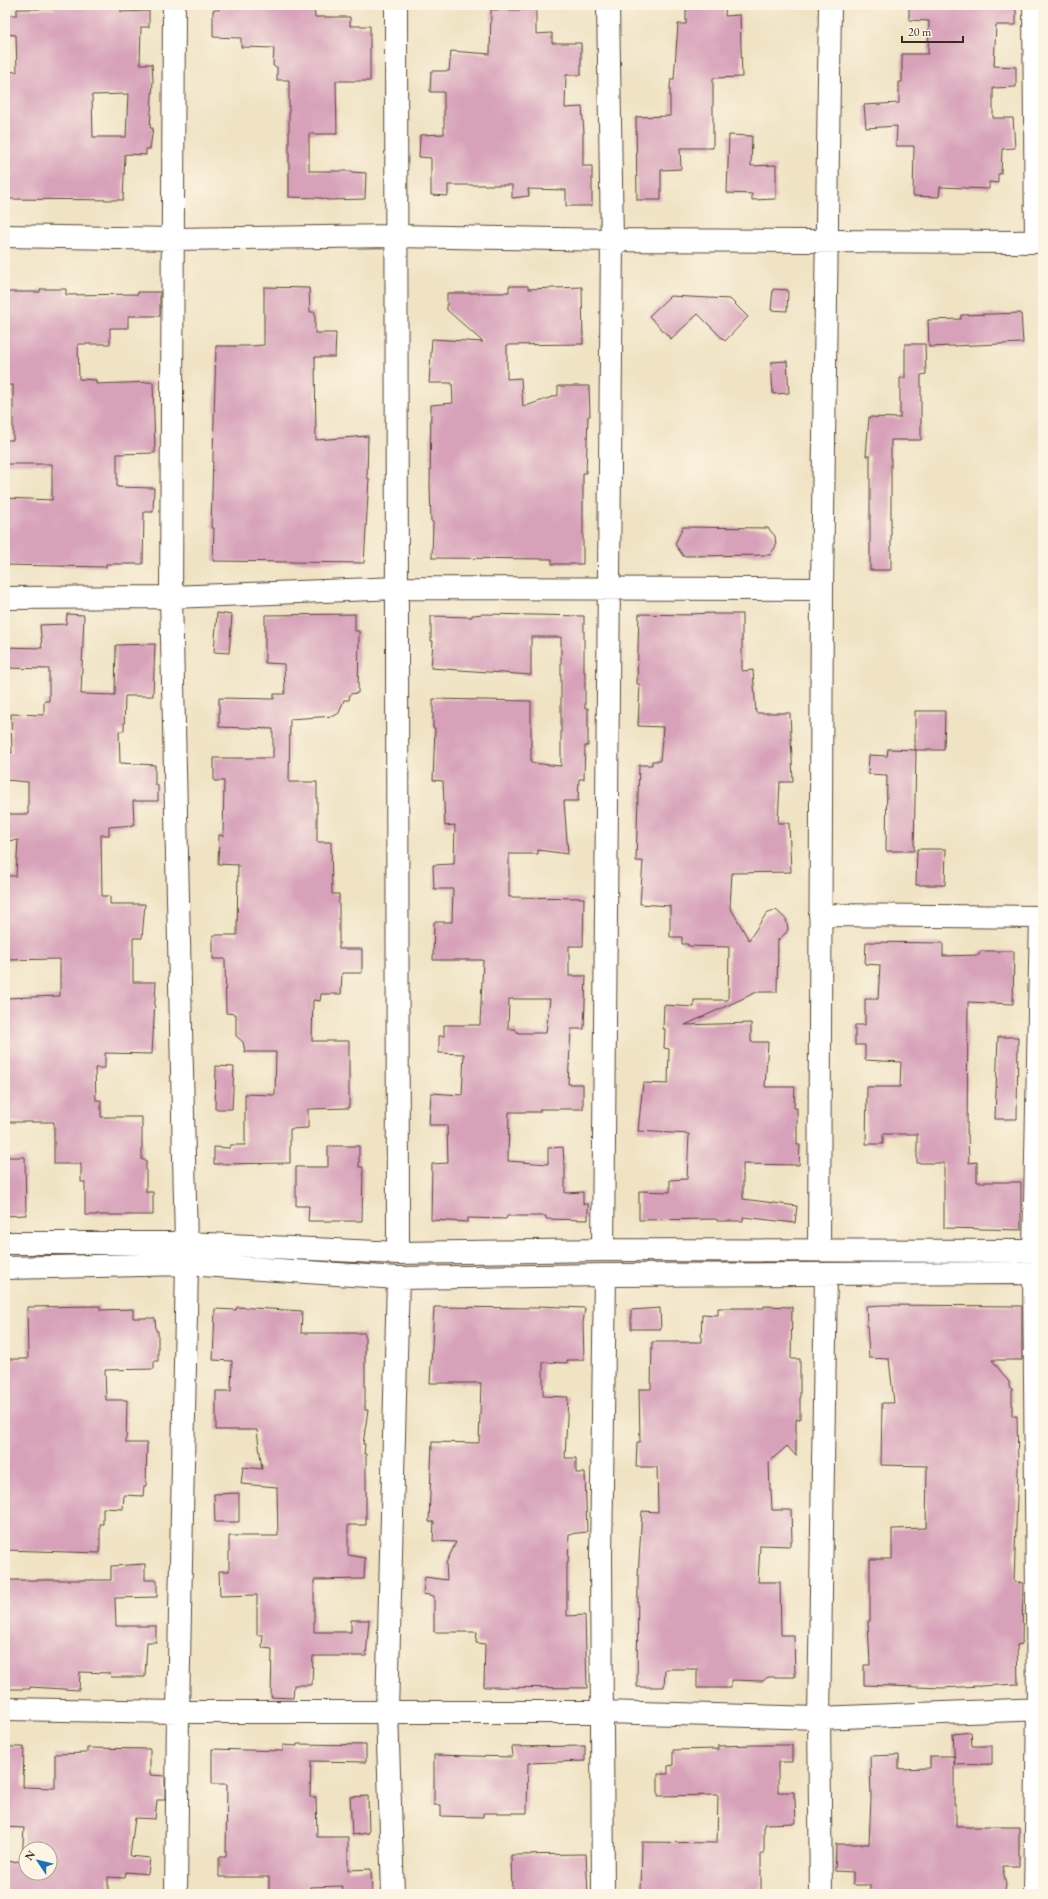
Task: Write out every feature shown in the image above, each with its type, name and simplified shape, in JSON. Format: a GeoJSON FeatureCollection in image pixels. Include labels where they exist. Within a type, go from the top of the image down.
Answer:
{"type":"FeatureCollection","features":[{"type":"Feature","properties":{"kind":"street"},"geometry":{"type":"LineString","coordinates":[[174,5],[171,597],[186,1243]]}},
{"type":"Feature","properties":{"kind":"street"},"geometry":{"type":"LineString","coordinates":[[396,5],[398,1252]]}},
{"type":"Feature","properties":{"kind":"street"},"geometry":{"type":"LineString","coordinates":[[603,1250],[612,240],[608,5]]}},
{"type":"Feature","properties":{"kind":"street"},"geometry":{"type":"LineString","coordinates":[[819,1250],[822,589],[828,241],[830,5]]}},
{"type":"Feature","properties":{"kind":"street"},"geometry":{"type":"LineString","coordinates":[[5,236],[173,239],[397,236],[612,240],[1039,242],[1034,5]]}},
{"type":"Feature","properties":{"kind":"street"},"geometry":{"type":"LineString","coordinates":[[5,598],[171,597],[397,588],[609,590],[822,589]]}},
{"type":"Feature","properties":{"kind":"street"},"geometry":{"type":"LineString","coordinates":[[5,1243],[186,1243],[398,1252],[603,1250],[1038,1251],[1042,917],[820,915]]}},
{"type":"Feature","properties":{"kind":"street"},"geometry":{"type":"LineString","coordinates":[[5,1268],[187,1264],[398,1278],[605,1275],[1038,1273],[1040,1708],[1035,1894]]}},
{"type":"Feature","properties":{"kind":"street"},"geometry":{"type":"LineString","coordinates":[[176,1894],[187,1264]]}},
{"type":"Feature","properties":{"kind":"street"},"geometry":{"type":"LineString","coordinates":[[821,1894],[819,1718],[826,1274]]}},
{"type":"Feature","properties":{"kind":"street"},"geometry":{"type":"LineString","coordinates":[[603,1894],[601,1549],[605,1275]]}},
{"type":"Feature","properties":{"kind":"street"},"geometry":{"type":"LineString","coordinates":[[393,1894],[388,1712],[398,1278]]}},
{"type":"Feature","properties":{"kind":"street"},"geometry":{"type":"LineString","coordinates":[[5,1709],[178,1712],[602,1712],[819,1718],[1040,1708]]}},
{"type":"Feature","properties":{"kind":"building"},"geometry":{"type":"Polygon","coordinates":[[[54,5],[121,5],[121,12],[149,11],[149,27],[141,27],[140,64],[152,64],[153,81],[150,128],[153,128],[150,149],[146,149],[146,155],[125,154],[123,200],[5,199],[5,71],[17,72],[16,35],[5,34],[5,15],[17,15],[17,9],[54,9],[54,5]],[[128,94],[92,95],[93,137],[126,137],[128,94]]]}},
{"type":"Feature","properties":{"kind":"building"},"geometry":{"type":"Polygon","coordinates":[[[219,5],[314,5],[315,17],[350,17],[350,26],[370,26],[370,81],[336,81],[337,134],[309,134],[309,171],[352,171],[366,173],[365,199],[328,200],[321,198],[289,197],[289,80],[277,80],[277,67],[273,66],[274,48],[241,47],[241,38],[213,37],[213,10],[219,10],[219,5]]]}},
{"type":"Feature","properties":{"kind":"building"},"geometry":{"type":"Polygon","coordinates":[[[686,5],[726,5],[725,16],[740,15],[742,77],[713,78],[713,148],[680,148],[681,169],[661,170],[661,200],[637,200],[636,117],[670,116],[670,86],[671,79],[674,79],[678,24],[686,24],[686,5]]]}},
{"type":"Feature","properties":{"kind":"building"},"geometry":{"type":"Polygon","coordinates":[[[909,5],[1016,5],[1016,25],[996,25],[994,66],[1016,67],[1016,87],[993,88],[993,118],[1013,118],[1015,148],[1002,149],[1001,174],[998,174],[998,183],[989,182],[989,189],[940,187],[939,197],[913,196],[914,146],[896,146],[897,126],[866,128],[864,105],[899,103],[899,82],[902,82],[902,54],[928,54],[929,21],[909,20],[909,5]]]}},
{"type":"Feature","properties":{"kind":"building"},"geometry":{"type":"Polygon","coordinates":[[[491,10],[536,10],[536,34],[552,33],[552,43],[581,43],[581,75],[566,75],[565,108],[582,107],[584,133],[583,166],[592,166],[592,206],[566,206],[566,190],[528,189],[529,196],[512,198],[512,185],[448,185],[448,196],[431,195],[431,158],[419,157],[420,135],[444,134],[444,92],[430,92],[431,71],[449,71],[451,51],[490,54],[491,10]]]}},
{"type":"Feature","properties":{"kind":"building"},"geometry":{"type":"Polygon","coordinates":[[[729,135],[752,136],[751,166],[776,165],[776,199],[752,200],[752,194],[727,193],[729,135]]]}},
{"type":"Feature","properties":{"kind":"building"},"geometry":{"type":"Polygon","coordinates":[[[509,286],[528,286],[528,289],[582,287],[583,344],[507,345],[507,379],[521,378],[523,407],[558,395],[558,386],[589,386],[590,416],[588,416],[586,473],[583,473],[583,564],[552,564],[552,559],[432,558],[433,522],[431,521],[430,486],[431,405],[453,403],[452,383],[429,383],[432,339],[483,342],[447,310],[447,293],[504,293],[509,292],[509,286]]]}},
{"type":"Feature","properties":{"kind":"building"},"geometry":{"type":"Polygon","coordinates":[[[264,287],[309,288],[310,312],[315,312],[315,333],[336,333],[335,357],[315,357],[316,440],[368,436],[367,478],[369,478],[364,563],[213,561],[214,528],[211,528],[216,346],[264,345],[264,287]]]}},
{"type":"Feature","properties":{"kind":"building"},"geometry":{"type":"Polygon","coordinates":[[[40,289],[66,289],[66,295],[138,294],[138,292],[160,292],[160,316],[128,316],[128,328],[110,328],[110,344],[78,344],[79,379],[96,380],[96,384],[153,382],[155,453],[117,454],[117,487],[154,488],[153,512],[144,512],[143,564],[106,564],[106,567],[5,565],[5,498],[52,500],[52,464],[5,464],[5,440],[13,440],[13,385],[5,385],[6,292],[40,292],[40,289]]]}},
{"type":"Feature","properties":{"kind":"building"},"geometry":{"type":"Polygon","coordinates":[[[773,289],[788,290],[787,311],[771,310],[773,289]]]}},
{"type":"Feature","properties":{"kind":"building"},"geometry":{"type":"Polygon","coordinates":[[[670,296],[730,299],[748,317],[725,341],[698,314],[671,339],[649,316],[670,296]]]}},
{"type":"Feature","properties":{"kind":"building"},"geometry":{"type":"Polygon","coordinates":[[[1021,313],[1023,343],[929,347],[928,320],[961,319],[961,315],[1021,313]]]}},
{"type":"Feature","properties":{"kind":"building"},"geometry":{"type":"Polygon","coordinates":[[[905,344],[925,344],[926,374],[921,375],[921,440],[891,440],[891,570],[870,570],[870,456],[866,456],[869,417],[900,418],[900,378],[905,378],[905,344]]]}},
{"type":"Feature","properties":{"kind":"building"},"geometry":{"type":"Polygon","coordinates":[[[787,361],[789,393],[773,394],[771,362],[787,361]]]}},
{"type":"Feature","properties":{"kind":"building"},"geometry":{"type":"Polygon","coordinates":[[[683,527],[768,528],[775,536],[776,546],[770,555],[683,556],[675,544],[683,527]]]}},
{"type":"Feature","properties":{"kind":"building"},"geometry":{"type":"Polygon","coordinates":[[[217,613],[232,615],[229,653],[214,652],[217,613]]]}},
{"type":"Feature","properties":{"kind":"building"},"geometry":{"type":"Polygon","coordinates":[[[713,613],[742,614],[742,671],[753,670],[756,713],[790,713],[793,782],[780,782],[778,823],[789,823],[791,872],[732,873],[730,907],[749,940],[766,914],[776,910],[786,919],[788,929],[786,933],[778,940],[777,992],[757,992],[685,1025],[751,1023],[751,1042],[768,1042],[765,1087],[795,1087],[794,1108],[797,1108],[797,1145],[800,1145],[799,1165],[743,1164],[743,1199],[797,1206],[795,1223],[743,1217],[743,1221],[717,1221],[717,1219],[639,1220],[639,1191],[670,1192],[670,1180],[687,1179],[689,1134],[638,1131],[643,1083],[668,1084],[669,1049],[664,1048],[664,1005],[694,1007],[694,1000],[728,1000],[729,947],[688,946],[688,944],[682,944],[682,937],[670,937],[670,906],[640,904],[643,861],[636,861],[639,765],[652,765],[652,761],[660,761],[663,727],[638,726],[640,684],[637,684],[639,614],[691,615],[713,613]]]}},
{"type":"Feature","properties":{"kind":"building"},"geometry":{"type":"Polygon","coordinates":[[[67,614],[84,615],[81,694],[115,695],[116,645],[155,644],[153,696],[125,696],[124,731],[119,731],[120,763],[155,765],[155,785],[158,785],[158,801],[133,801],[134,825],[109,827],[109,835],[101,835],[102,896],[110,896],[110,904],[145,904],[142,938],[133,938],[133,982],[156,982],[152,1054],[105,1053],[105,1068],[95,1068],[96,1100],[101,1100],[101,1117],[142,1117],[142,1160],[146,1160],[146,1192],[153,1192],[153,1215],[85,1215],[85,1182],[81,1182],[81,1164],[54,1164],[54,1122],[5,1122],[5,998],[60,996],[60,959],[5,960],[5,876],[16,876],[18,840],[5,841],[5,814],[28,814],[28,782],[5,780],[5,753],[12,753],[11,714],[44,715],[44,701],[49,701],[49,669],[5,668],[5,647],[42,648],[40,625],[66,624],[67,614]]]}},
{"type":"Feature","properties":{"kind":"building"},"geometry":{"type":"Polygon","coordinates":[[[355,614],[355,631],[359,631],[358,693],[350,694],[349,700],[344,700],[339,713],[334,716],[290,719],[289,782],[317,782],[317,842],[331,842],[332,894],[339,894],[339,949],[362,949],[362,973],[342,973],[341,994],[321,994],[320,1001],[313,1000],[312,1041],[349,1041],[349,1108],[308,1109],[308,1128],[290,1129],[290,1163],[214,1164],[214,1147],[230,1148],[230,1145],[245,1145],[245,1094],[275,1095],[276,1052],[245,1052],[243,1042],[236,1036],[236,1014],[226,1013],[225,959],[213,959],[213,935],[237,935],[238,865],[218,864],[219,835],[223,836],[224,781],[214,781],[214,758],[273,758],[273,729],[219,727],[219,698],[274,699],[274,694],[285,694],[284,664],[265,663],[265,615],[355,614]]]}},
{"type":"Feature","properties":{"kind":"building"},"geometry":{"type":"Polygon","coordinates":[[[472,615],[584,616],[585,708],[588,708],[588,746],[585,746],[584,779],[579,779],[578,801],[564,801],[568,854],[538,850],[538,854],[509,854],[509,897],[584,898],[583,946],[569,946],[569,976],[586,976],[584,1029],[571,1029],[568,1084],[583,1084],[583,1109],[540,1109],[540,1112],[509,1112],[508,1161],[548,1164],[548,1148],[563,1147],[565,1163],[565,1193],[583,1192],[583,1204],[588,1204],[588,1220],[546,1219],[546,1216],[507,1216],[506,1219],[468,1218],[467,1222],[431,1220],[432,1164],[448,1163],[447,1125],[429,1125],[431,1093],[462,1095],[464,1054],[439,1053],[439,1036],[444,1036],[444,1025],[480,1025],[483,960],[433,960],[434,922],[452,922],[453,889],[434,889],[433,865],[454,864],[455,825],[445,826],[443,781],[433,780],[435,728],[433,728],[433,699],[531,701],[531,763],[561,766],[561,637],[531,637],[531,675],[431,668],[433,641],[431,641],[431,616],[472,617],[472,615]],[[509,999],[508,1029],[515,1029],[518,1033],[546,1033],[550,999],[509,999]]]}},
{"type":"Feature","properties":{"kind":"building"},"geometry":{"type":"Polygon","coordinates":[[[915,711],[945,711],[944,750],[915,750],[915,711]]]}},
{"type":"Feature","properties":{"kind":"building"},"geometry":{"type":"Polygon","coordinates":[[[888,749],[916,750],[914,851],[886,851],[887,775],[868,774],[869,755],[887,756],[888,749]]]}},
{"type":"Feature","properties":{"kind":"building"},"geometry":{"type":"Polygon","coordinates":[[[917,849],[946,849],[945,885],[916,885],[917,849]]]}},
{"type":"Feature","properties":{"kind":"building"},"geometry":{"type":"Polygon","coordinates":[[[866,942],[943,943],[943,956],[979,955],[980,951],[1014,951],[1013,1004],[968,1002],[967,1134],[969,1163],[977,1162],[977,1182],[1021,1182],[1021,1230],[944,1228],[944,1163],[917,1163],[917,1134],[883,1134],[883,1144],[866,1144],[867,1087],[900,1087],[901,1062],[865,1060],[865,1045],[855,1045],[855,1025],[865,1025],[865,999],[878,999],[880,965],[865,964],[866,942]]]}},
{"type":"Feature","properties":{"kind":"building"},"geometry":{"type":"Polygon","coordinates":[[[998,1037],[1018,1037],[1017,1119],[995,1119],[998,1037]]]}},
{"type":"Feature","properties":{"kind":"building"},"geometry":{"type":"Polygon","coordinates":[[[216,1066],[234,1067],[232,1109],[215,1109],[216,1066]]]}},
{"type":"Feature","properties":{"kind":"building"},"geometry":{"type":"Polygon","coordinates":[[[328,1146],[359,1146],[359,1167],[363,1167],[362,1221],[308,1221],[309,1206],[296,1206],[296,1167],[328,1167],[328,1146]]]}},
{"type":"Feature","properties":{"kind":"building"},"geometry":{"type":"Polygon","coordinates":[[[5,1157],[25,1157],[26,1215],[5,1216],[5,1157]]]}},
{"type":"Feature","properties":{"kind":"building"},"geometry":{"type":"Polygon","coordinates":[[[100,1306],[100,1310],[133,1309],[133,1318],[155,1318],[156,1331],[158,1331],[158,1361],[154,1361],[154,1369],[105,1370],[106,1400],[127,1400],[126,1443],[147,1443],[146,1486],[144,1486],[143,1496],[124,1495],[123,1509],[103,1508],[103,1524],[100,1524],[100,1553],[5,1550],[5,1359],[28,1359],[27,1307],[100,1306]]]}},
{"type":"Feature","properties":{"kind":"building"},"geometry":{"type":"Polygon","coordinates":[[[539,1306],[585,1308],[583,1324],[584,1360],[567,1360],[567,1363],[543,1362],[543,1396],[568,1397],[565,1458],[576,1458],[576,1473],[585,1473],[587,1532],[569,1534],[567,1563],[567,1616],[585,1615],[587,1688],[484,1687],[485,1644],[476,1643],[477,1632],[434,1632],[434,1596],[423,1594],[425,1577],[447,1580],[446,1563],[456,1542],[433,1541],[434,1522],[429,1522],[432,1442],[479,1443],[481,1383],[430,1383],[434,1307],[539,1308],[539,1306]]]}},
{"type":"Feature","properties":{"kind":"building"},"geometry":{"type":"Polygon","coordinates":[[[764,1306],[792,1307],[791,1359],[800,1359],[800,1419],[796,1419],[796,1456],[787,1446],[769,1462],[772,1510],[791,1510],[792,1541],[790,1541],[790,1546],[760,1545],[758,1582],[780,1582],[781,1635],[794,1635],[795,1677],[768,1677],[763,1681],[731,1680],[731,1688],[697,1688],[697,1669],[665,1669],[664,1687],[637,1687],[638,1577],[642,1511],[658,1512],[657,1467],[636,1467],[637,1442],[640,1442],[639,1389],[651,1389],[652,1342],[701,1342],[702,1314],[718,1315],[718,1308],[764,1308],[764,1306]]]}},
{"type":"Feature","properties":{"kind":"building"},"geometry":{"type":"Polygon","coordinates":[[[866,1306],[1022,1306],[1022,1360],[992,1360],[1009,1382],[1009,1387],[1012,1389],[1012,1416],[1017,1416],[1018,1469],[1014,1582],[1023,1583],[1022,1644],[1017,1645],[1018,1684],[942,1688],[864,1685],[864,1665],[870,1665],[868,1621],[870,1621],[870,1559],[892,1559],[892,1529],[926,1528],[927,1466],[881,1465],[882,1403],[894,1403],[889,1359],[869,1358],[866,1306]]]}},
{"type":"Feature","properties":{"kind":"building"},"geometry":{"type":"Polygon","coordinates":[[[237,1307],[302,1311],[301,1333],[365,1333],[365,1410],[368,1410],[363,1444],[365,1444],[364,1454],[366,1454],[366,1525],[348,1525],[348,1555],[365,1558],[364,1579],[314,1580],[314,1632],[351,1632],[351,1620],[369,1620],[366,1656],[313,1656],[312,1685],[294,1685],[293,1698],[271,1697],[272,1649],[262,1648],[263,1635],[257,1635],[257,1595],[220,1596],[219,1571],[229,1571],[229,1536],[278,1536],[277,1487],[241,1484],[243,1467],[262,1469],[257,1430],[216,1430],[216,1391],[231,1391],[232,1361],[213,1360],[215,1309],[236,1310],[237,1307]]]}},
{"type":"Feature","properties":{"kind":"building"},"geometry":{"type":"Polygon","coordinates":[[[660,1308],[661,1329],[631,1329],[631,1310],[660,1308]]]}},
{"type":"Feature","properties":{"kind":"building"},"geometry":{"type":"Polygon","coordinates":[[[239,1493],[239,1522],[215,1522],[214,1494],[239,1493]]]}},
{"type":"Feature","properties":{"kind":"building"},"geometry":{"type":"Polygon","coordinates":[[[145,1564],[145,1580],[157,1580],[157,1597],[115,1598],[116,1626],[156,1626],[156,1642],[147,1642],[145,1677],[111,1677],[110,1673],[80,1672],[79,1690],[30,1687],[30,1689],[5,1689],[5,1580],[111,1580],[111,1566],[145,1564]]]}},
{"type":"Feature","properties":{"kind":"building"},"geometry":{"type":"Polygon","coordinates":[[[971,1732],[972,1746],[992,1746],[992,1764],[955,1765],[953,1734],[971,1732]]]}},
{"type":"Feature","properties":{"kind":"building"},"geometry":{"type":"Polygon","coordinates":[[[297,1744],[366,1745],[366,1762],[311,1761],[310,1797],[316,1797],[317,1837],[348,1837],[348,1870],[371,1869],[372,1894],[343,1894],[342,1886],[310,1887],[310,1894],[269,1894],[269,1877],[219,1877],[219,1857],[226,1857],[227,1784],[212,1784],[212,1749],[283,1751],[283,1745],[297,1746],[297,1744]]]}},
{"type":"Feature","properties":{"kind":"building"},"geometry":{"type":"Polygon","coordinates":[[[792,1745],[792,1762],[778,1762],[778,1792],[794,1792],[795,1799],[796,1823],[764,1824],[764,1854],[761,1854],[761,1894],[641,1894],[642,1842],[717,1843],[718,1795],[658,1796],[658,1774],[668,1774],[668,1766],[673,1765],[673,1750],[718,1749],[718,1746],[792,1745]]]}},
{"type":"Feature","properties":{"kind":"building"},"geometry":{"type":"Polygon","coordinates":[[[585,1746],[585,1761],[528,1763],[527,1813],[483,1813],[483,1817],[441,1816],[441,1805],[434,1805],[434,1755],[513,1757],[512,1747],[585,1746]]]}},
{"type":"Feature","properties":{"kind":"building"},"geometry":{"type":"Polygon","coordinates":[[[5,1747],[24,1747],[23,1787],[55,1788],[55,1754],[87,1753],[87,1748],[150,1749],[150,1775],[165,1776],[165,1800],[157,1800],[155,1819],[135,1818],[130,1856],[150,1858],[148,1874],[126,1872],[125,1878],[108,1877],[108,1894],[5,1894],[5,1862],[18,1861],[18,1881],[58,1881],[58,1841],[23,1841],[24,1828],[5,1827],[5,1747]]]}},
{"type":"Feature","properties":{"kind":"building"},"geometry":{"type":"Polygon","coordinates":[[[899,1755],[899,1769],[930,1768],[930,1756],[954,1756],[954,1805],[956,1805],[956,1827],[1019,1827],[1019,1866],[1002,1866],[1006,1885],[1004,1894],[870,1894],[870,1885],[853,1885],[853,1872],[835,1871],[836,1844],[869,1844],[871,1798],[870,1756],[899,1755]]]}},
{"type":"Feature","properties":{"kind":"building"},"geometry":{"type":"Polygon","coordinates":[[[368,1796],[369,1833],[352,1835],[350,1797],[368,1796]]]}},
{"type":"Feature","properties":{"kind":"building"},"geometry":{"type":"Polygon","coordinates":[[[586,1854],[588,1894],[512,1894],[511,1855],[586,1854]]]}}]}
